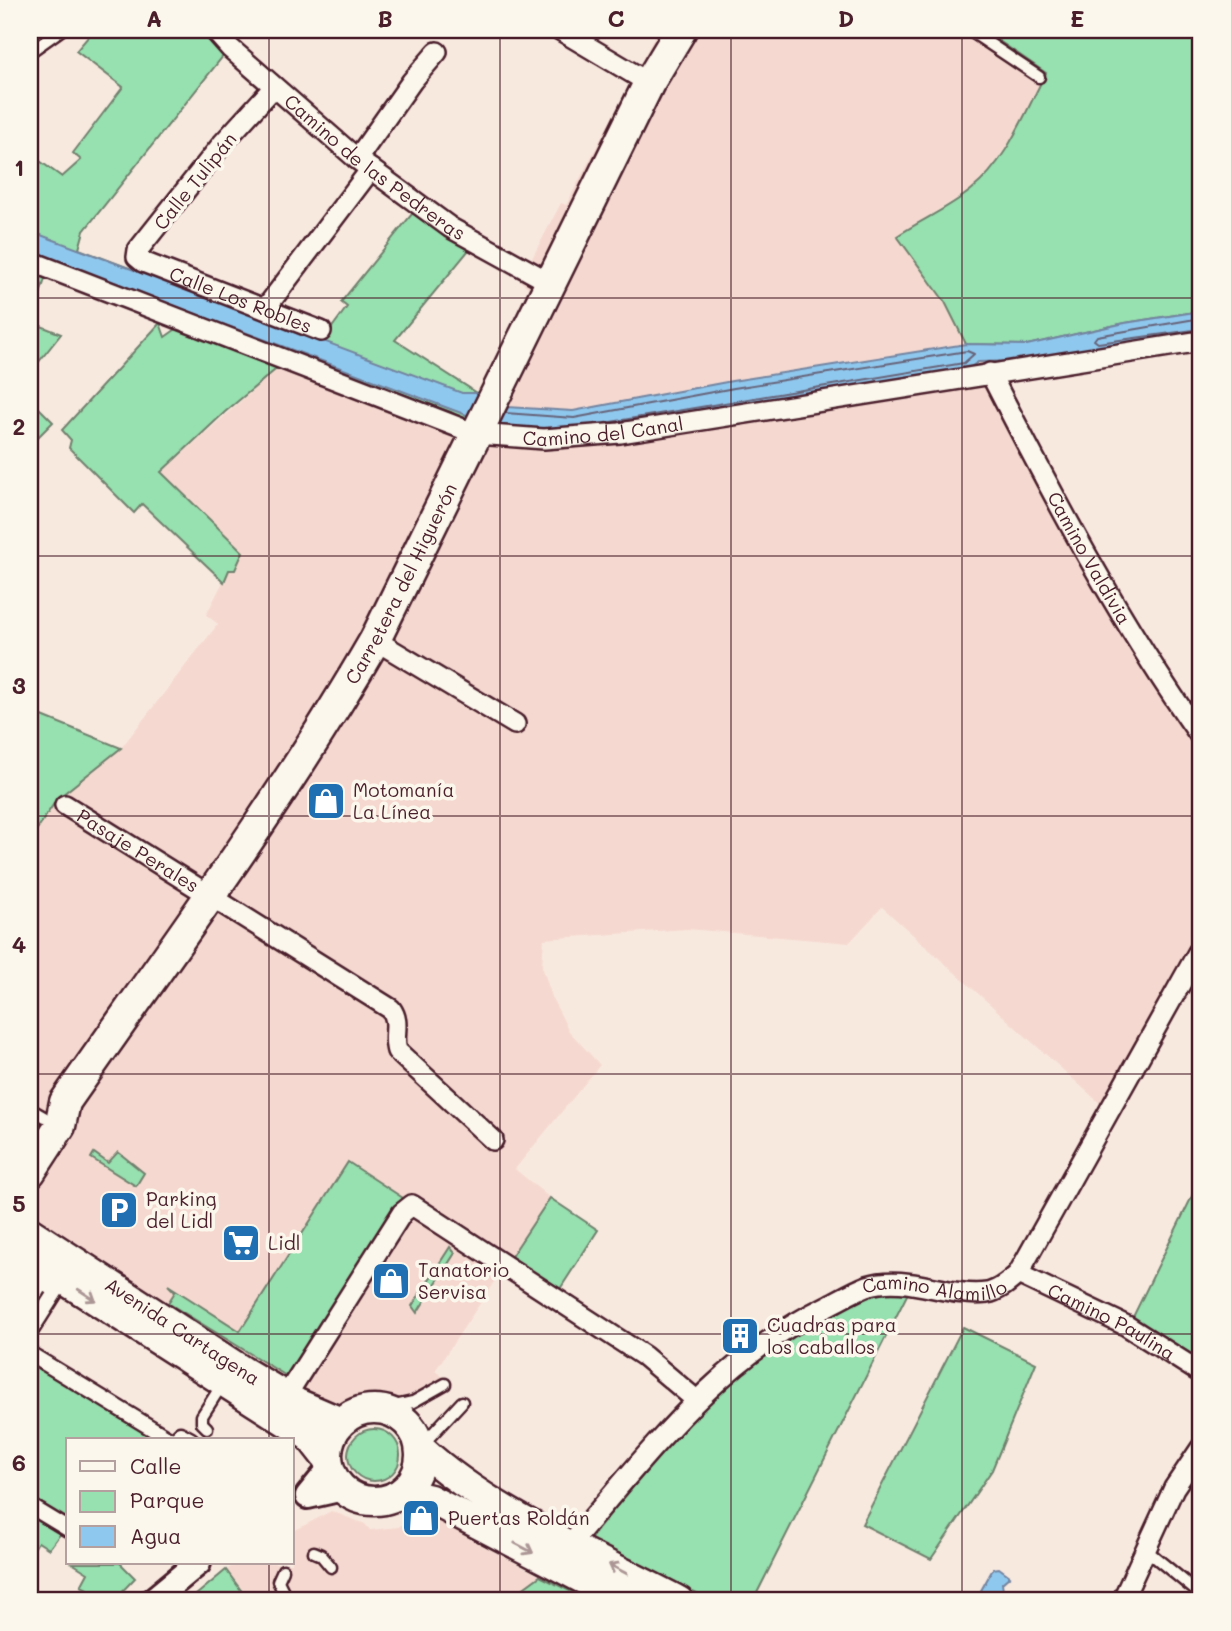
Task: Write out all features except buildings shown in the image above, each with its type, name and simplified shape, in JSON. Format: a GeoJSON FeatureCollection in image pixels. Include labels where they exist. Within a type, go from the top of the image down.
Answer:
{"type":"FeatureCollection","features":[{"type":"Feature","properties":{"kind":"main road","name":"Carretera del Higuerón"},"geometry":{"type":"LineString","coordinates":[[30,1172],[60,1126],[42,1116],[210,896],[334,711],[374,640],[649,83],[681,30]]}},
{"type":"Feature","properties":{"kind":"main road","name":"Avenida Cartagena"},"geometry":{"type":"LineString","coordinates":[[30,1232],[286,1396],[341,1422]]}},
{"type":"Feature","properties":{"kind":"main road","name":"Avenida Cartagena"},"geometry":{"type":"LineString","coordinates":[[30,1258],[310,1437],[334,1472]]}},
{"type":"Feature","properties":{"kind":"main road"},"geometry":{"type":"LineString","coordinates":[[625,1601],[430,1499],[413,1494],[368,1500],[334,1472],[333,1433],[341,1422],[353,1413],[381,1409],[395,1413],[407,1422],[420,1448],[445,1472],[478,1494],[679,1601]]}},
{"type":"Feature","properties":{"kind":"main road"},"geometry":{"type":"LineString","coordinates":[[395,1496],[415,1476],[420,1448]]}},
{"type":"Feature","properties":{"kind":"street","name":"Camino de las Pedreras"},"geometry":{"type":"LineString","coordinates":[[214,30],[274,87],[364,164],[451,228],[551,283]]}},
{"type":"Feature","properties":{"kind":"street"},"geometry":{"type":"LineString","coordinates":[[559,30],[649,83]]}},
{"type":"Feature","properties":{"kind":"street"},"geometry":{"type":"LineString","coordinates":[[265,309],[364,164],[412,81],[438,52]]}},
{"type":"Feature","properties":{"kind":"street","name":"Calle Tulipán"},"geometry":{"type":"LineString","coordinates":[[161,269],[139,260],[138,250],[223,143],[274,87]]}},
{"type":"Feature","properties":{"kind":"street","name":"Camino del Canal"},"geometry":{"type":"LineString","coordinates":[[30,261],[476,433],[544,439],[620,433],[1201,341]]}},
{"type":"Feature","properties":{"kind":"street","name":"Calle Los Robles"},"geometry":{"type":"LineString","coordinates":[[161,269],[321,331]]}},
{"type":"Feature","properties":{"kind":"street","name":"Camino Valdivia"},"geometry":{"type":"LineString","coordinates":[[990,373],[1062,514],[1174,698],[1201,737]]}},
{"type":"Feature","properties":{"kind":"street"},"geometry":{"type":"LineString","coordinates":[[374,640],[515,724]]}},
{"type":"Feature","properties":{"kind":"street","name":"Pasaje Perales"},"geometry":{"type":"LineString","coordinates":[[65,804],[391,1009],[398,1024],[395,1044],[397,1051],[493,1140]]}},
{"type":"Feature","properties":{"kind":"street","name":"Camino Alamillo"},"geometry":{"type":"LineString","coordinates":[[570,1544],[695,1399],[745,1356],[791,1324],[863,1287],[887,1280],[988,1293],[1005,1286],[1018,1274],[1201,947]]}},
{"type":"Feature","properties":{"kind":"street"},"geometry":{"type":"LineString","coordinates":[[286,1396],[402,1213],[412,1205],[644,1356],[695,1399]]}},
{"type":"Feature","properties":{"kind":"street","name":"Camino Paulina"},"geometry":{"type":"LineString","coordinates":[[1018,1274],[1127,1326],[1201,1373]]}},
{"type":"Feature","properties":{"kind":"street"},"geometry":{"type":"LineString","coordinates":[[30,1301],[42,1282],[56,1291],[30,1332]]}},
{"type":"Feature","properties":{"kind":"street"},"geometry":{"type":"LineString","coordinates":[[30,1354],[171,1438]]}},
{"type":"Feature","properties":{"kind":"street"},"geometry":{"type":"LineString","coordinates":[[1122,1601],[1174,1488],[1201,1448]]}},
{"type":"Feature","properties":{"kind":"street"},"geometry":{"type":"LineString","coordinates":[[300,1500],[334,1472]]}},
{"type":"Feature","properties":{"kind":"street"},"geometry":{"type":"LineString","coordinates":[[30,1506],[66,1528]]}},
{"type":"Feature","properties":{"kind":"street"},"geometry":{"type":"LineString","coordinates":[[152,1601],[197,1564]]}},
{"type":"Feature","properties":{"kind":"lane"},"geometry":{"type":"LineString","coordinates":[[30,52],[61,30]]}},
{"type":"Feature","properties":{"kind":"lane"},"geometry":{"type":"LineString","coordinates":[[970,30],[1039,77]]}},
{"type":"Feature","properties":{"kind":"lane"},"geometry":{"type":"LineString","coordinates":[[206,1428],[202,1423],[202,1416],[223,1382]]}},
{"type":"Feature","properties":{"kind":"lane"},"geometry":{"type":"LineString","coordinates":[[381,1409],[413,1402],[444,1384]]}},
{"type":"Feature","properties":{"kind":"lane"},"geometry":{"type":"LineString","coordinates":[[420,1448],[462,1402]]}},
{"type":"Feature","properties":{"kind":"lane"},"geometry":{"type":"LineString","coordinates":[[1145,1549],[1201,1595]]}},
{"type":"Feature","properties":{"kind":"lane"},"geometry":{"type":"LineString","coordinates":[[314,1552],[321,1555],[331,1567]]}},
{"type":"Feature","properties":{"kind":"lane"},"geometry":{"type":"LineString","coordinates":[[283,1570],[278,1581],[287,1599]]}},
{"type":"Feature","properties":{"kind":"shaded area"},"geometry":{"type":"Polygon","coordinates":[[[658,30],[1201,30],[1010,141],[987,175],[970,191],[930,215],[945,302],[966,344],[981,344],[987,381],[1166,699],[1201,750],[1201,933],[1104,1107],[882,907],[849,943],[687,929],[544,939],[542,966],[553,1000],[569,1031],[600,1065],[515,1169],[550,1198],[435,1371],[448,1380],[445,1384],[430,1395],[381,1409],[367,1409],[341,1422],[30,1232],[30,840],[57,799],[121,748],[218,624],[206,615],[229,570],[243,552],[161,473],[281,365],[286,351],[451,412],[462,421],[530,289],[520,281],[561,203],[566,205],[658,30]]]}},
{"type":"Feature","properties":{"kind":"shaded area"},"geometry":{"type":"Polygon","coordinates":[[[331,1511],[365,1524],[370,1530],[398,1527],[422,1513],[540,1576],[506,1601],[249,1601],[226,1570],[235,1564],[294,1564],[294,1531],[331,1511]]]}},
{"type":"Feature","properties":{"kind":"green space"},"geometry":{"type":"Polygon","coordinates":[[[94,30],[206,30],[227,51],[84,231],[79,249],[322,341],[347,307],[341,302],[416,209],[473,245],[395,340],[477,393],[466,421],[451,412],[30,256],[30,154],[62,177],[81,160],[73,153],[123,87],[76,51],[94,30]]]}},
{"type":"Feature","properties":{"kind":"green space"},"geometry":{"type":"Polygon","coordinates":[[[983,30],[1201,30],[1201,311],[1125,323],[1027,345],[966,344],[945,302],[897,236],[954,203],[984,179],[1014,136],[1046,73],[983,30]]]}},
{"type":"Feature","properties":{"kind":"green space"},"geometry":{"type":"Polygon","coordinates":[[[46,276],[31,322],[61,334],[30,373],[30,279],[46,276]]]}},
{"type":"Feature","properties":{"kind":"green space"},"geometry":{"type":"Polygon","coordinates":[[[160,323],[165,337],[179,327],[281,365],[225,412],[161,472],[243,552],[235,570],[229,570],[224,582],[142,504],[134,513],[69,448],[71,440],[62,430],[160,323]]]}},
{"type":"Feature","properties":{"kind":"green space"},"geometry":{"type":"Polygon","coordinates":[[[30,399],[53,422],[30,445],[30,399]]]}},
{"type":"Feature","properties":{"kind":"green space"},"geometry":{"type":"Polygon","coordinates":[[[30,711],[121,748],[57,799],[30,840],[30,711]]]}},
{"type":"Feature","properties":{"kind":"green space"},"geometry":{"type":"Polygon","coordinates":[[[118,1152],[144,1173],[136,1186],[91,1158],[94,1153],[108,1163],[118,1152]]]}},
{"type":"Feature","properties":{"kind":"green space"},"geometry":{"type":"Polygon","coordinates":[[[348,1162],[403,1198],[288,1377],[168,1303],[175,1292],[168,1285],[240,1331],[348,1162]]]}},
{"type":"Feature","properties":{"kind":"green space"},"geometry":{"type":"Polygon","coordinates":[[[1201,1178],[1201,1363],[1131,1321],[1201,1178]]]}},
{"type":"Feature","properties":{"kind":"green space"},"geometry":{"type":"Polygon","coordinates":[[[550,1198],[598,1230],[560,1289],[510,1258],[550,1198]]]}},
{"type":"Feature","properties":{"kind":"green space"},"geometry":{"type":"Polygon","coordinates":[[[450,1247],[455,1253],[417,1313],[412,1306],[450,1247]]]}},
{"type":"Feature","properties":{"kind":"green space"},"geometry":{"type":"Polygon","coordinates":[[[888,1290],[909,1291],[753,1601],[711,1601],[589,1541],[685,1424],[750,1361],[780,1339],[816,1319],[888,1290]]]}},
{"type":"Feature","properties":{"kind":"green space"},"geometry":{"type":"Polygon","coordinates":[[[963,1327],[1036,1363],[992,1470],[931,1559],[862,1524],[963,1327]]]}},
{"type":"Feature","properties":{"kind":"green space"},"geometry":{"type":"Polygon","coordinates":[[[30,1354],[168,1438],[66,1438],[66,1528],[30,1506],[30,1354]]]}},
{"type":"Feature","properties":{"kind":"green space"},"geometry":{"type":"Polygon","coordinates":[[[374,1429],[393,1436],[400,1455],[393,1474],[374,1481],[355,1474],[348,1455],[355,1436],[374,1429]]]}},
{"type":"Feature","properties":{"kind":"green space"},"geometry":{"type":"Polygon","coordinates":[[[30,1514],[61,1533],[49,1549],[38,1542],[30,1555],[30,1514]]]}},
{"type":"Feature","properties":{"kind":"green space"},"geometry":{"type":"Polygon","coordinates":[[[74,1564],[121,1564],[135,1578],[113,1601],[81,1586],[88,1573],[74,1564]]]}},
{"type":"Feature","properties":{"kind":"green space"},"geometry":{"type":"Polygon","coordinates":[[[226,1570],[249,1601],[189,1601],[190,1600],[226,1570]]]}},
{"type":"Feature","properties":{"kind":"green space"},"geometry":{"type":"Polygon","coordinates":[[[540,1576],[590,1601],[506,1601],[540,1576]]]}},
{"type":"Feature","properties":{"kind":"water"},"geometry":{"type":"Polygon","coordinates":[[[30,231],[462,393],[477,393],[507,407],[573,411],[732,381],[966,344],[1027,345],[1125,323],[1201,311],[1201,336],[1018,361],[978,362],[966,370],[556,434],[496,426],[30,252],[30,231]]]}},
{"type":"Feature","properties":{"kind":"water"},"geometry":{"type":"Polygon","coordinates":[[[999,1568],[1010,1576],[1002,1583],[1003,1590],[991,1601],[980,1599],[979,1594],[993,1569],[999,1568]]]}},
{"type":"Feature","properties":{"kind":"place","name":"Motomanía La Línea"},"geometry":{"type":"Point","coordinates":[326,801]}},
{"type":"Feature","properties":{"kind":"place","name":"Parking del Lidl"},"geometry":{"type":"Point","coordinates":[119,1210]}},
{"type":"Feature","properties":{"kind":"place","name":"Lidl"},"geometry":{"type":"Point","coordinates":[241,1243]}},
{"type":"Feature","properties":{"kind":"place","name":"Tanatorio Servisa"},"geometry":{"type":"Point","coordinates":[391,1281]}},
{"type":"Feature","properties":{"kind":"place","name":"Cuadras para los caballos"},"geometry":{"type":"Point","coordinates":[740,1336]}},
{"type":"Feature","properties":{"kind":"place","name":"Puertas Roldán"},"geometry":{"type":"Point","coordinates":[421,1518]}}]}
